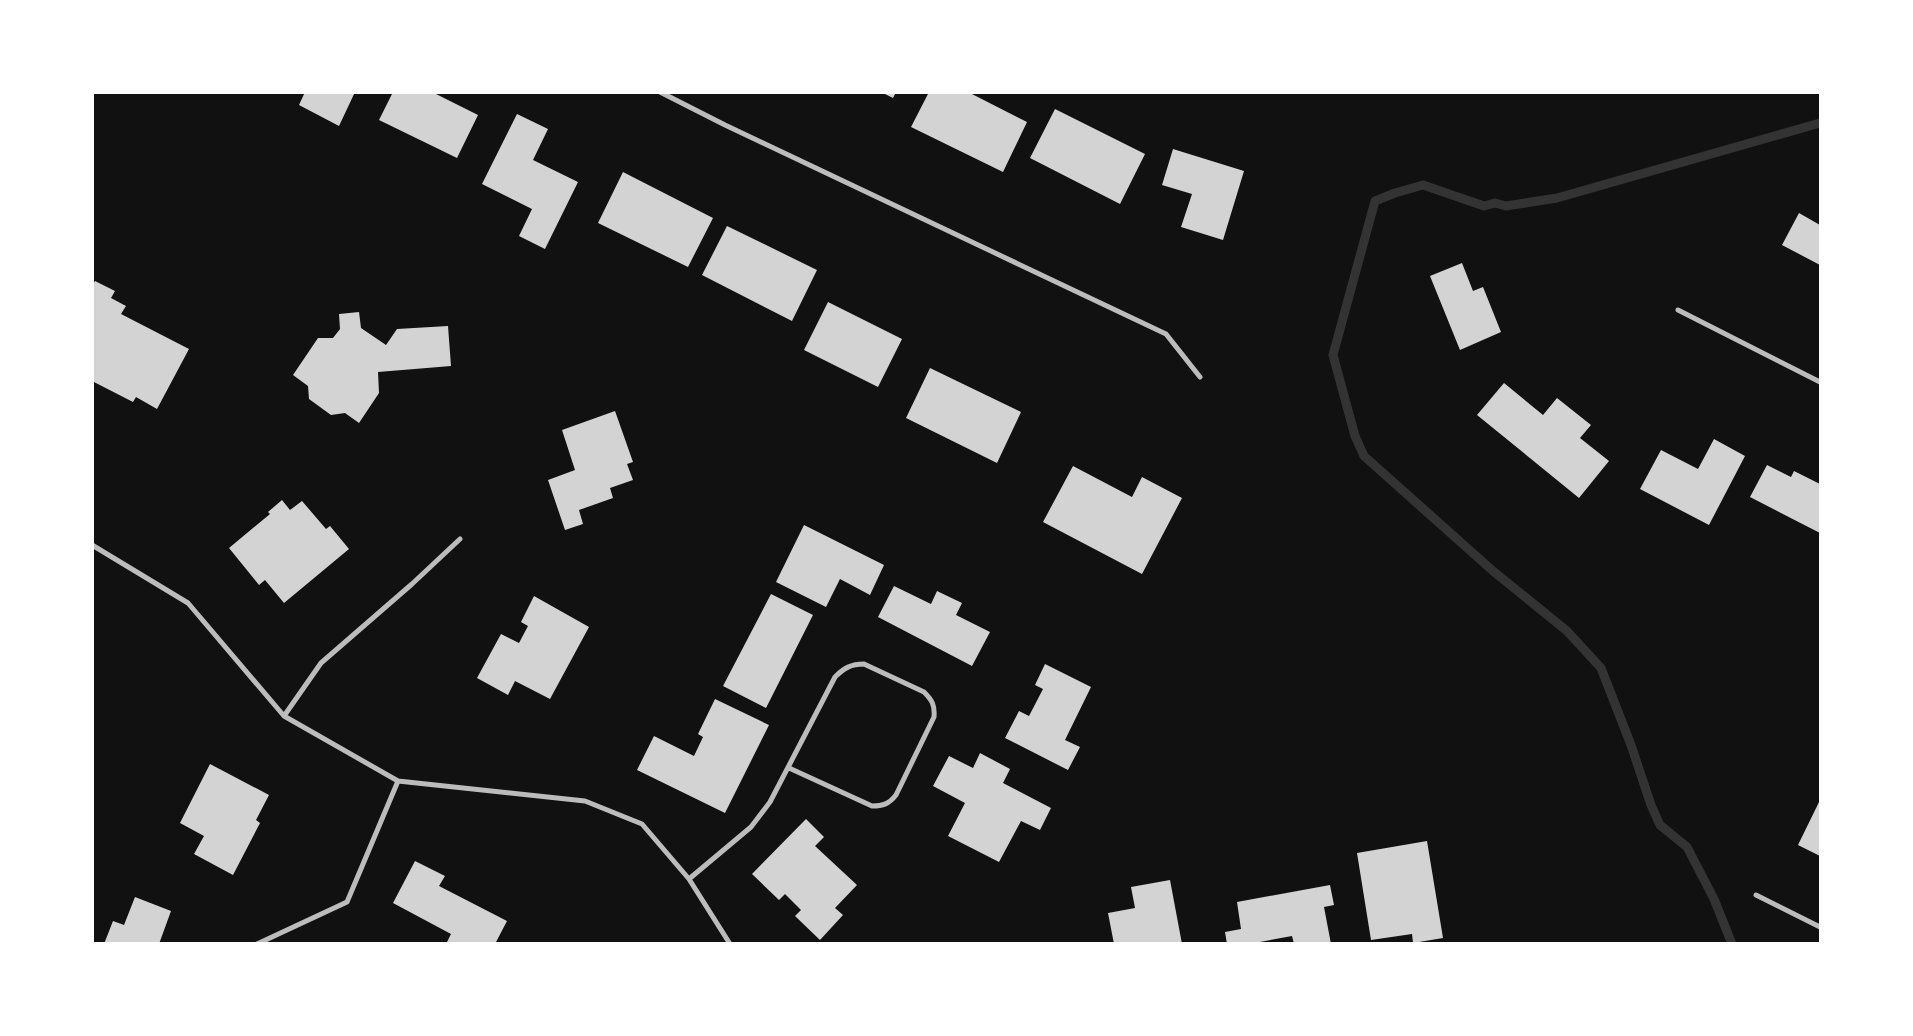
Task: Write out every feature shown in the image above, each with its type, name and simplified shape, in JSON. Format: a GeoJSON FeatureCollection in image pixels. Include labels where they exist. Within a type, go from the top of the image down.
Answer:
{"type":"FeatureCollection","features":[{"type":"Feature","properties":{"kind":"street"},"geometry":{"type":"LineString","coordinates":[[660,92],[743,134],[1166,334],[1200,377]]}},
{"type":"Feature","properties":{"kind":"street"},"geometry":{"type":"LineString","coordinates":[[1678,310],[1820,382]]}},
{"type":"Feature","properties":{"kind":"street"},"geometry":{"type":"LineString","coordinates":[[284,716],[321,662],[412,584],[460,539]]}},
{"type":"Feature","properties":{"kind":"street"},"geometry":{"type":"LineString","coordinates":[[92,545],[188,603],[284,716],[398,781],[585,801],[642,824],[689,879],[730,944]]}},
{"type":"Feature","properties":{"kind":"street"},"geometry":{"type":"LineString","coordinates":[[689,879],[751,827],[770,802],[835,677],[842,670],[854,664],[864,664],[924,692],[931,699],[935,707],[934,717],[896,795],[890,802],[882,806],[872,806],[789,768]]}},
{"type":"Feature","properties":{"kind":"street"},"geometry":{"type":"LineString","coordinates":[[257,944],[347,902],[398,781]]}},
{"type":"Feature","properties":{"kind":"street"},"geometry":{"type":"LineString","coordinates":[[1756,895],[1820,927]]}},
{"type":"Feature","properties":{"kind":"building"},"geometry":{"type":"Polygon","coordinates":[[[305,92],[355,92],[339,126],[299,105],[305,92]]]}},
{"type":"Feature","properties":{"kind":"building"},"geometry":{"type":"Polygon","coordinates":[[[393,92],[432,92],[478,115],[457,158],[379,120],[393,92]]]}},
{"type":"Feature","properties":{"kind":"building"},"geometry":{"type":"Polygon","coordinates":[[[881,92],[896,92],[893,98],[881,92]]]}},
{"type":"Feature","properties":{"kind":"building"},"geometry":{"type":"Polygon","coordinates":[[[929,92],[968,92],[1027,122],[1003,172],[911,127],[929,92]]]}},
{"type":"Feature","properties":{"kind":"building"},"geometry":{"type":"Polygon","coordinates":[[[1055,109],[1145,154],[1120,204],[1030,158],[1055,109]]]}},
{"type":"Feature","properties":{"kind":"building"},"geometry":{"type":"Polygon","coordinates":[[[517,114],[548,129],[533,160],[578,182],[545,249],[519,236],[532,209],[482,184],[517,114]]]}},
{"type":"Feature","properties":{"kind":"building"},"geometry":{"type":"Polygon","coordinates":[[[1173,149],[1244,171],[1223,240],[1181,227],[1192,194],[1162,185],[1173,149]]]}},
{"type":"Feature","properties":{"kind":"building"},"geometry":{"type":"Polygon","coordinates":[[[623,172],[713,218],[688,267],[598,223],[623,172]]]}},
{"type":"Feature","properties":{"kind":"building"},"geometry":{"type":"Polygon","coordinates":[[[1799,213],[1820,225],[1820,265],[1782,245],[1799,213]]]}},
{"type":"Feature","properties":{"kind":"building"},"geometry":{"type":"Polygon","coordinates":[[[727,226],[817,270],[792,321],[702,275],[727,226]]]}},
{"type":"Feature","properties":{"kind":"building"},"geometry":{"type":"Polygon","coordinates":[[[1462,263],[1473,291],[1483,287],[1501,332],[1460,350],[1430,276],[1462,263]]]}},
{"type":"Feature","properties":{"kind":"building"},"geometry":{"type":"Polygon","coordinates":[[[95,281],[115,291],[111,298],[126,306],[121,314],[189,349],[157,409],[136,397],[133,402],[92,381],[92,285],[95,281]]]}},
{"type":"Feature","properties":{"kind":"building"},"geometry":{"type":"Polygon","coordinates":[[[828,302],[902,339],[878,387],[804,350],[828,302]]]}},
{"type":"Feature","properties":{"kind":"building"},"geometry":{"type":"Polygon","coordinates":[[[359,312],[361,328],[386,345],[397,329],[448,326],[451,366],[378,372],[379,393],[359,423],[345,413],[331,415],[309,399],[308,386],[293,375],[318,338],[333,338],[340,329],[339,314],[359,312]]]}},
{"type":"Feature","properties":{"kind":"building"},"geometry":{"type":"Polygon","coordinates":[[[930,368],[1021,412],[997,463],[906,418],[930,368]]]}},
{"type":"Feature","properties":{"kind":"building"},"geometry":{"type":"Polygon","coordinates":[[[1504,383],[1543,415],[1557,398],[1591,425],[1580,438],[1609,461],[1579,498],[1477,415],[1504,383]]]}},
{"type":"Feature","properties":{"kind":"building"},"geometry":{"type":"Polygon","coordinates":[[[615,411],[633,462],[627,464],[633,480],[610,488],[613,498],[579,510],[583,524],[565,530],[548,480],[575,470],[562,430],[615,411]]]}},
{"type":"Feature","properties":{"kind":"building"},"geometry":{"type":"Polygon","coordinates":[[[1714,439],[1745,456],[1709,525],[1640,489],[1661,450],[1698,469],[1714,439]]]}},
{"type":"Feature","properties":{"kind":"building"},"geometry":{"type":"Polygon","coordinates":[[[1767,465],[1791,477],[1794,471],[1820,484],[1820,533],[1750,497],[1767,465]]]}},
{"type":"Feature","properties":{"kind":"building"},"geometry":{"type":"Polygon","coordinates":[[[1073,466],[1132,497],[1142,477],[1182,498],[1142,574],[1043,522],[1073,466]]]}},
{"type":"Feature","properties":{"kind":"building"},"geometry":{"type":"Polygon","coordinates":[[[282,500],[290,510],[302,501],[326,529],[330,526],[349,549],[284,603],[265,580],[259,585],[229,548],[270,514],[268,512],[282,500]]]}},
{"type":"Feature","properties":{"kind":"building"},"geometry":{"type":"Polygon","coordinates":[[[804,525],[884,565],[870,595],[840,579],[826,607],[776,582],[804,525]]]}},
{"type":"Feature","properties":{"kind":"building"},"geometry":{"type":"Polygon","coordinates":[[[894,586],[931,604],[937,591],[962,603],[956,615],[990,632],[972,666],[878,617],[894,586]]]}},
{"type":"Feature","properties":{"kind":"building"},"geometry":{"type":"Polygon","coordinates":[[[771,594],[813,615],[766,708],[723,686],[771,594]]]}},
{"type":"Feature","properties":{"kind":"building"},"geometry":{"type":"Polygon","coordinates":[[[534,596],[589,627],[550,699],[515,681],[508,695],[477,678],[501,634],[519,643],[528,626],[521,622],[534,596]]]}},
{"type":"Feature","properties":{"kind":"building"},"geometry":{"type":"Polygon","coordinates":[[[1045,664],[1091,687],[1065,740],[1080,747],[1068,770],[1005,738],[1019,711],[1029,716],[1043,689],[1035,685],[1045,664]]]}},
{"type":"Feature","properties":{"kind":"building"},"geometry":{"type":"Polygon","coordinates":[[[715,699],[769,725],[725,813],[637,770],[654,736],[694,756],[703,737],[698,734],[715,699]]]}},
{"type":"Feature","properties":{"kind":"building"},"geometry":{"type":"Polygon","coordinates":[[[980,753],[1010,769],[1003,783],[1051,808],[1040,830],[1021,821],[999,862],[948,836],[965,803],[933,786],[949,756],[973,768],[980,753]]]}},
{"type":"Feature","properties":{"kind":"building"},"geometry":{"type":"Polygon","coordinates":[[[210,764],[269,795],[256,820],[260,823],[233,875],[194,854],[204,836],[180,823],[210,764]]]}},
{"type":"Feature","properties":{"kind":"building"},"geometry":{"type":"Polygon","coordinates":[[[1820,800],[1820,856],[1798,845],[1820,800]]]}},
{"type":"Feature","properties":{"kind":"building"},"geometry":{"type":"Polygon","coordinates":[[[806,819],[824,837],[815,846],[857,885],[835,908],[843,915],[820,940],[795,916],[801,910],[785,894],[779,900],[752,874],[806,819]]]}},
{"type":"Feature","properties":{"kind":"building"},"geometry":{"type":"Polygon","coordinates":[[[1427,841],[1443,938],[1413,943],[1412,934],[1371,940],[1357,853],[1427,841]]]}},
{"type":"Feature","properties":{"kind":"building"},"geometry":{"type":"Polygon","coordinates":[[[415,861],[445,876],[439,886],[507,921],[495,944],[446,944],[451,934],[393,903],[415,861]]]}},
{"type":"Feature","properties":{"kind":"building"},"geometry":{"type":"Polygon","coordinates":[[[1170,880],[1182,944],[1114,944],[1108,913],[1135,908],[1131,887],[1170,880]]]}},
{"type":"Feature","properties":{"kind":"building"},"geometry":{"type":"Polygon","coordinates":[[[1330,885],[1334,905],[1324,907],[1331,944],[1294,944],[1292,936],[1249,944],[1227,944],[1225,932],[1241,929],[1237,902],[1330,885]]]}},
{"type":"Feature","properties":{"kind":"building"},"geometry":{"type":"Polygon","coordinates":[[[135,897],[171,911],[159,944],[104,944],[113,921],[124,925],[135,897]]]}},
{"type":"Feature","properties":{"kind":"waterway"},"geometry":{"type":"LineString","coordinates":[[1732,944],[1714,899],[1687,847],[1660,825],[1601,668],[1567,631],[1493,571],[1364,456],[1355,436],[1333,355],[1375,201],[1423,185],[1484,206],[1495,203],[1506,206],[1557,198],[1820,123]]}}]}
